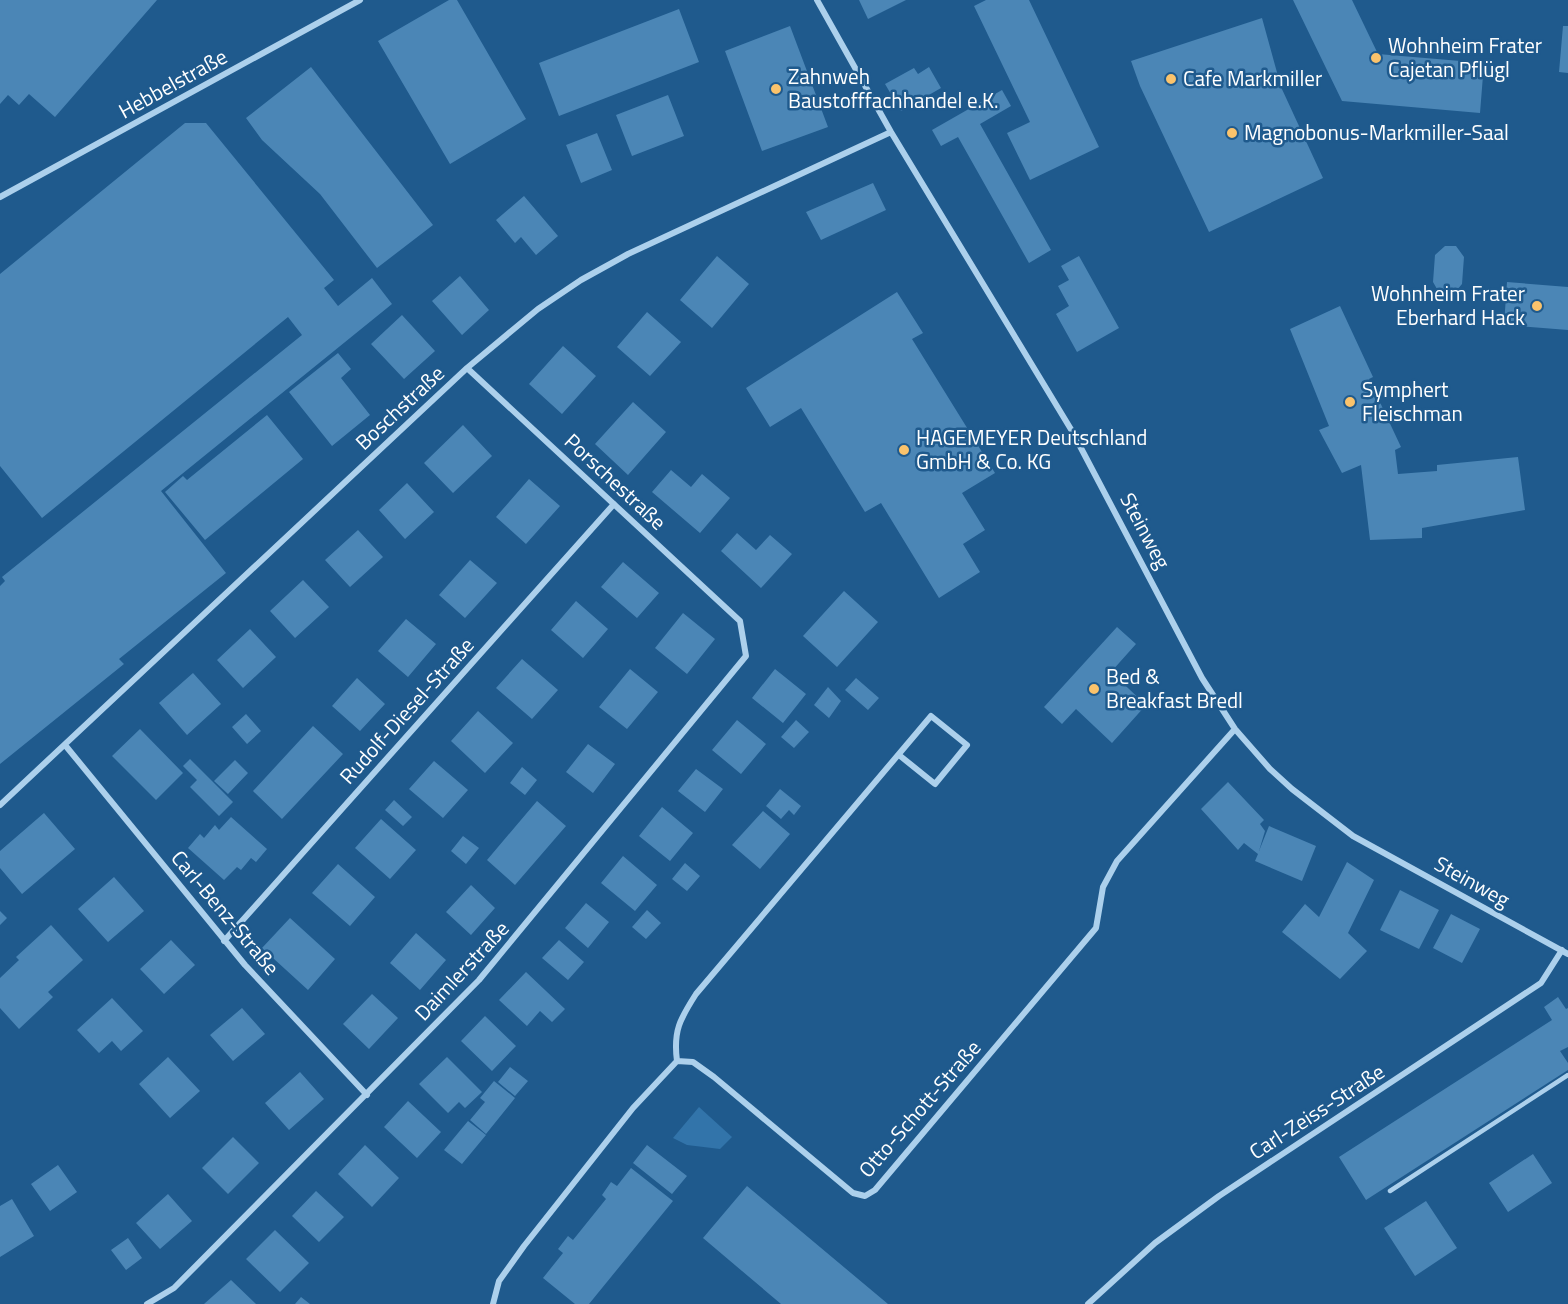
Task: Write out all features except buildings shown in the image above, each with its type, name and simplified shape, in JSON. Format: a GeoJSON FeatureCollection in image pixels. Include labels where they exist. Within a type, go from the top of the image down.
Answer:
{"type":"FeatureCollection","features":[{"type":"Feature","properties":{"kind":"street","name":"Hebbelstraße"},"geometry":{"type":"LineString","coordinates":[[0,197],[360,0]]}},
{"type":"Feature","properties":{"kind":"street","name":"Steinweg"},"geometry":{"type":"LineString","coordinates":[[817,0],[891,132],[1072,431],[1202,678],[1234,729],[1292,789],[1353,836],[1565,952]]}},
{"type":"Feature","properties":{"kind":"street","name":"Boschstraße"},"geometry":{"type":"LineString","coordinates":[[0,805],[467,368],[538,309],[581,280],[628,254],[891,132]]}},
{"type":"Feature","properties":{"kind":"street","name":"Porschestraße"},"geometry":{"type":"LineString","coordinates":[[467,368],[740,621]]}},
{"type":"Feature","properties":{"kind":"street","name":"Rudolf-Diesel-Straße"},"geometry":{"type":"LineString","coordinates":[[224,941],[614,504]]}},
{"type":"Feature","properties":{"kind":"street","name":"Daimlerstraße"},"geometry":{"type":"LineString","coordinates":[[147,1304],[174,1288],[479,980],[746,656],[740,621]]}},
{"type":"Feature","properties":{"kind":"street"},"geometry":{"type":"LineString","coordinates":[[492,1303],[499,1281],[524,1246],[633,1108],[677,1061],[674,1038],[683,1015],[696,994],[845,815],[931,716],[967,745],[935,784],[899,755]]}},
{"type":"Feature","properties":{"kind":"street","name":"Otto-Schott-Straße"},"geometry":{"type":"LineString","coordinates":[[677,1061],[693,1062],[714,1077],[836,1180],[853,1193],[865,1196],[875,1190],[1096,928],[1103,887],[1117,861],[1234,729]]}},
{"type":"Feature","properties":{"kind":"street","name":"Carl-Benz-Straße"},"geometry":{"type":"LineString","coordinates":[[65,745],[224,941],[367,1095]]}},
{"type":"Feature","properties":{"kind":"street","name":"Carl-Zeiss-Straße"},"geometry":{"type":"LineString","coordinates":[[1088,1304],[1155,1243],[1219,1196],[1541,983],[1565,952]]}},
{"type":"Feature","properties":{"kind":"lane"},"geometry":{"type":"LineString","coordinates":[[1390,1191],[1568,1076]]}},
{"type":"Feature","properties":{"kind":"shaded area"},"geometry":{"type":"Polygon","coordinates":[[[699,1107],[732,1137],[720,1149],[687,1145],[673,1138],[699,1107]]]}},
{"type":"Feature","properties":{"kind":"place","name":"Wohnheim Frater Cajetan Pflügl"},"geometry":{"type":"Point","coordinates":[1376,58]}},
{"type":"Feature","properties":{"kind":"place","name":"Cafe Markmiller"},"geometry":{"type":"Point","coordinates":[1171,79]}},
{"type":"Feature","properties":{"kind":"place","name":"Zahnweh Baustofffachhandel e.K."},"geometry":{"type":"Point","coordinates":[776,89]}},
{"type":"Feature","properties":{"kind":"place","name":"Magnobonus-Markmiller-Saal"},"geometry":{"type":"Point","coordinates":[1232,133]}},
{"type":"Feature","properties":{"kind":"place","name":"Wohnheim Frater Eberhard Hack"},"geometry":{"type":"Point","coordinates":[1537,306]}},
{"type":"Feature","properties":{"kind":"place","name":"Symphert Fleischman"},"geometry":{"type":"Point","coordinates":[1350,402]}},
{"type":"Feature","properties":{"kind":"place","name":"HAGEMEYER Deutschland GmbH & Co. KG"},"geometry":{"type":"Point","coordinates":[904,450]}},
{"type":"Feature","properties":{"kind":"place","name":"Bed & Breakfast Bredl"},"geometry":{"type":"Point","coordinates":[1094,689]}}]}
